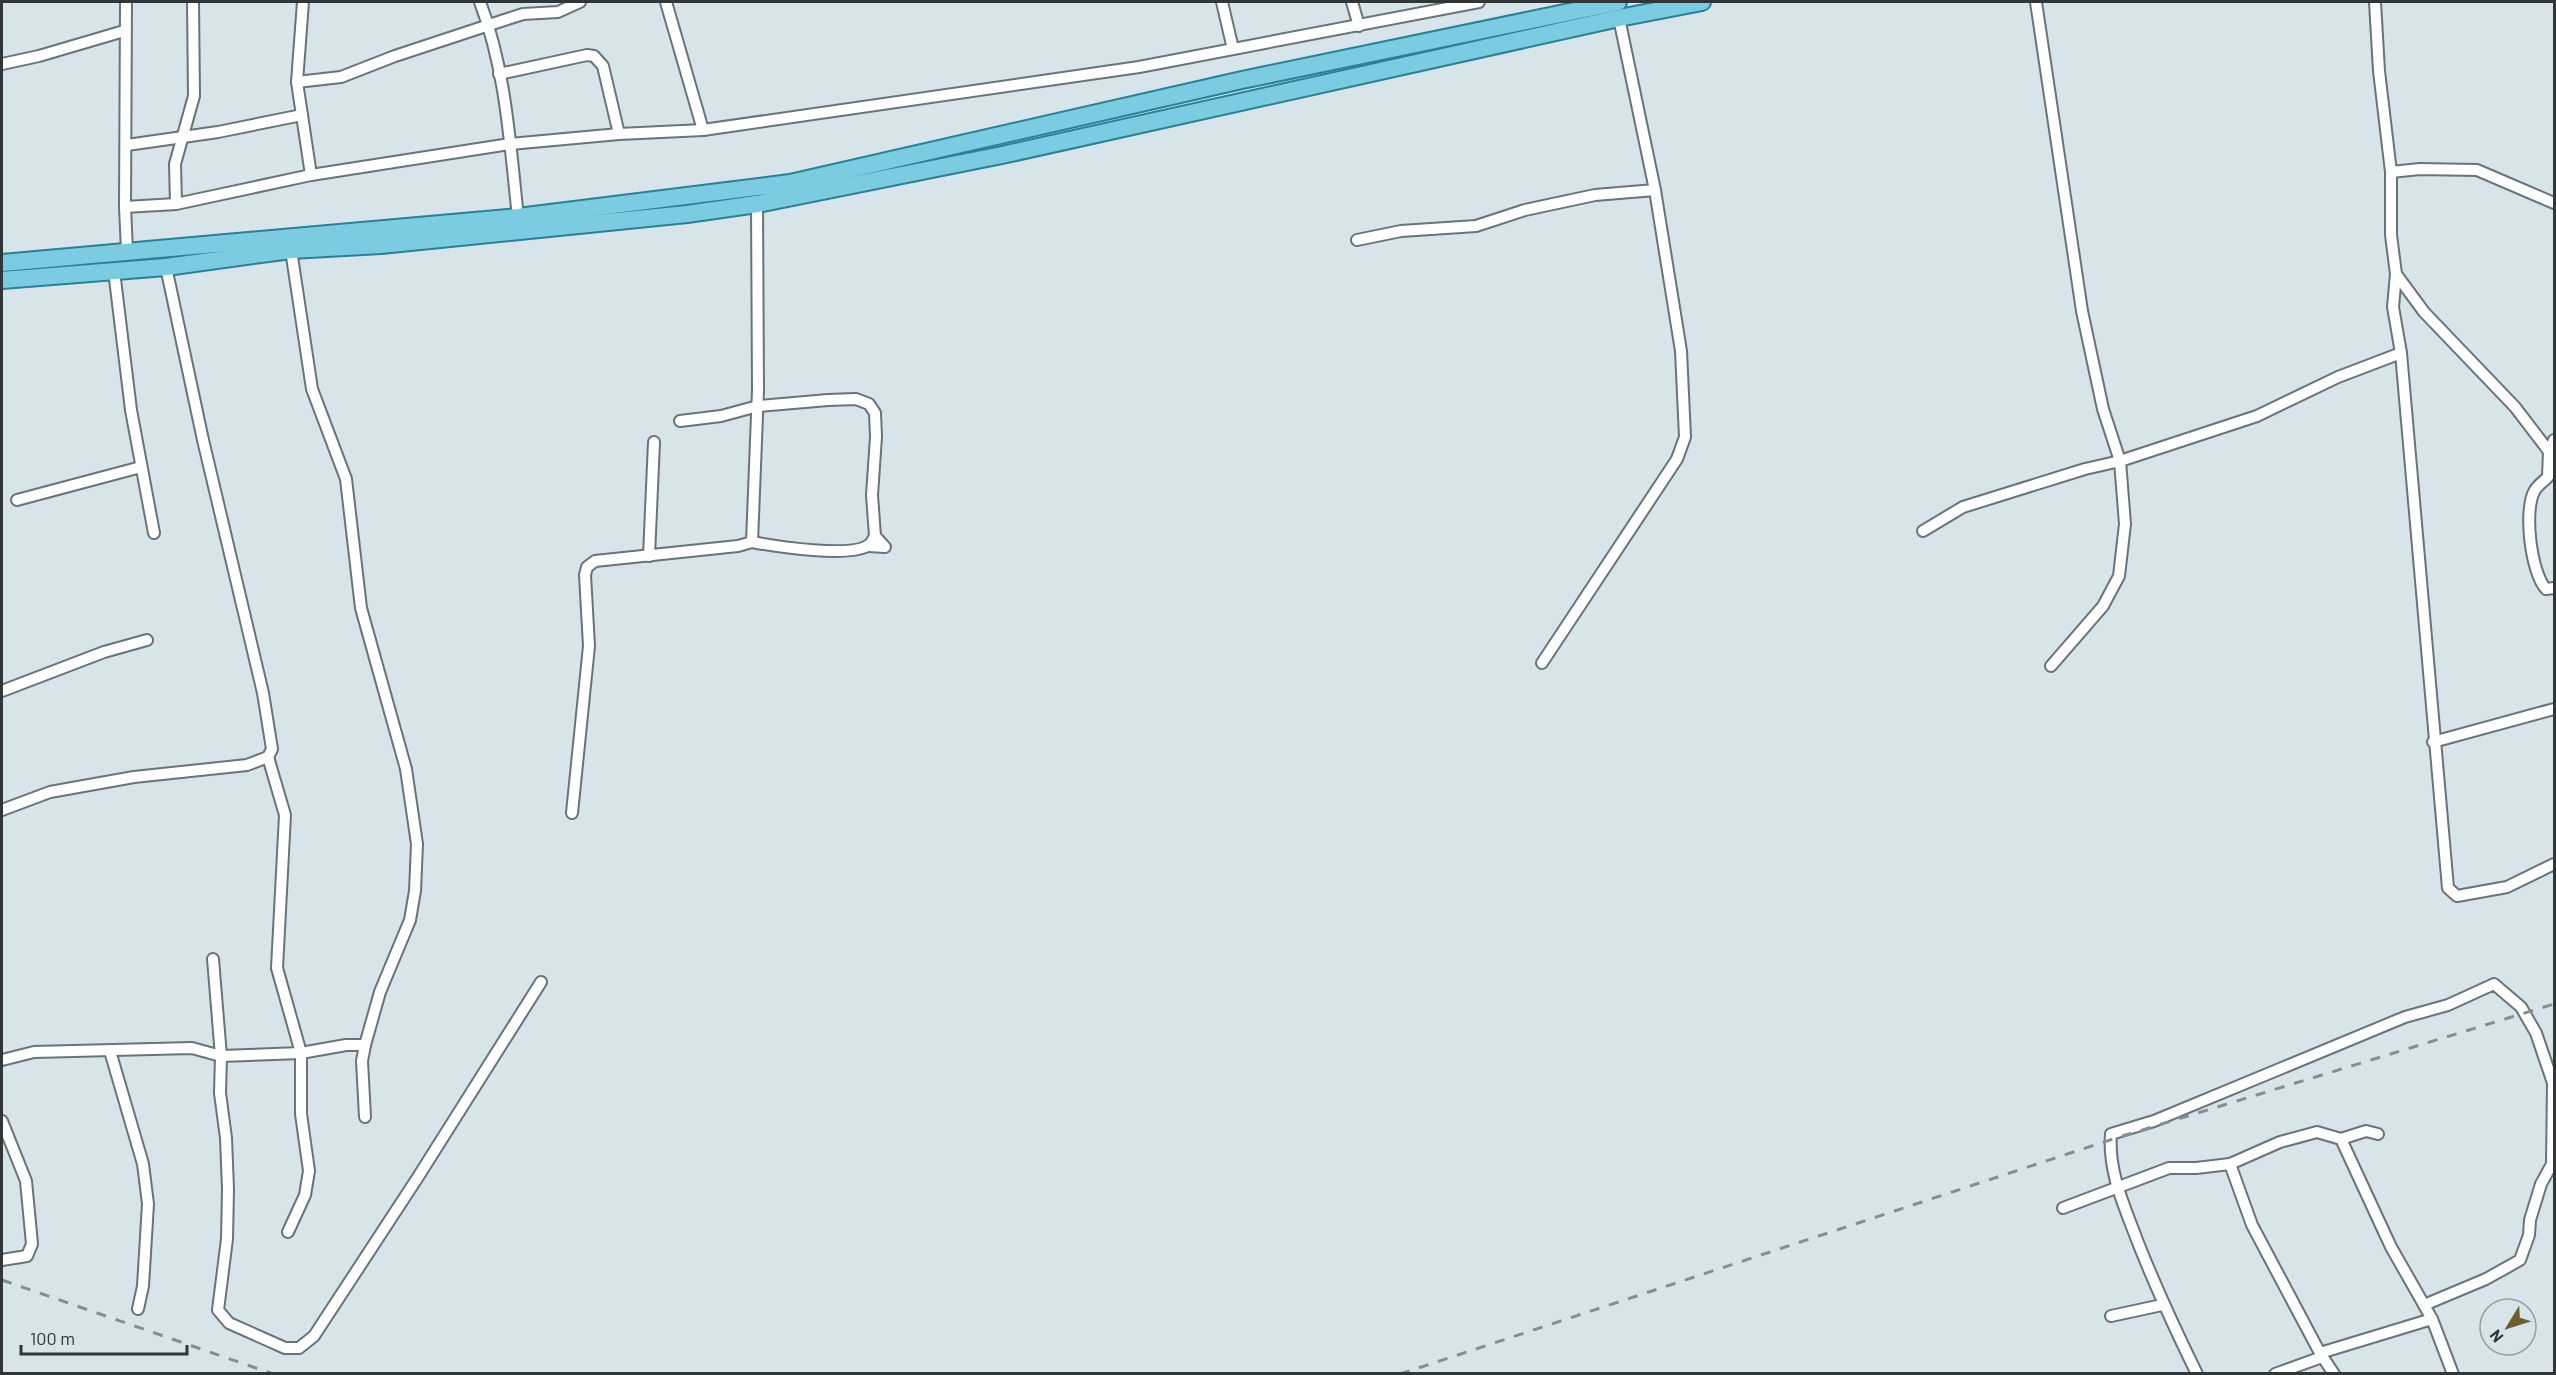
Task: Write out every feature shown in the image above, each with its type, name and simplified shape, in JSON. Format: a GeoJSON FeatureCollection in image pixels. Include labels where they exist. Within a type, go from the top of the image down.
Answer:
{"type":"FeatureCollection","features":[{"type":"Feature","properties":{"kind":"main road"},"geometry":{"type":"LineString","coordinates":[[2,263],[518,217],[790,183],[1242,80],[1619,10],[1702,2]]}},
{"type":"Feature","properties":{"kind":"main road"},"geometry":{"type":"LineString","coordinates":[[2,280],[166,267],[291,250],[391,244],[687,214],[757,204],[1002,155],[1619,10]]}},
{"type":"Feature","properties":{"kind":"main road"},"geometry":{"type":"LineString","coordinates":[[1000,135],[1002,155]]}},
{"type":"Feature","properties":{"kind":"street"},"geometry":{"type":"LineString","coordinates":[[126,2],[124,31],[127,251]]}},
{"type":"Feature","properties":{"kind":"street"},"geometry":{"type":"LineString","coordinates":[[176,204],[175,164],[194,96],[193,2]]}},
{"type":"Feature","properties":{"kind":"street"},"geometry":{"type":"LineString","coordinates":[[303,2],[297,82],[311,175]]}},
{"type":"Feature","properties":{"kind":"street"},"geometry":{"type":"LineString","coordinates":[[480,2],[489,25],[500,74],[518,217]]}},
{"type":"Feature","properties":{"kind":"street"},"geometry":{"type":"LineString","coordinates":[[297,82],[340,77],[395,56],[523,14],[558,12],[580,2]]}},
{"type":"Feature","properties":{"kind":"street"},"geometry":{"type":"LineString","coordinates":[[666,2],[703,130]]}},
{"type":"Feature","properties":{"kind":"street"},"geometry":{"type":"LineString","coordinates":[[1222,2],[1233,49]]}},
{"type":"Feature","properties":{"kind":"street"},"geometry":{"type":"LineString","coordinates":[[1352,2],[1359,26]]}},
{"type":"Feature","properties":{"kind":"street"},"geometry":{"type":"LineString","coordinates":[[125,207],[176,204],[311,175],[510,144],[619,134],[703,130],[1139,67],[1479,2]]}},
{"type":"Feature","properties":{"kind":"street"},"geometry":{"type":"LineString","coordinates":[[2036,2],[2082,311],[2103,409],[2120,461],[2125,524],[2119,576],[2103,606],[2051,666]]}},
{"type":"Feature","properties":{"kind":"street"},"geometry":{"type":"LineString","coordinates":[[2375,2],[2379,71],[2391,172],[2391,235],[2396,274],[2394,307],[2401,353],[2413,511],[2427,642],[2433,742],[2448,888],[2457,896],[2507,887],[2554,864]]}},
{"type":"Feature","properties":{"kind":"street"},"geometry":{"type":"LineString","coordinates":[[1542,663],[1677,459],[1685,437],[1681,351],[1655,190],[1619,10]]}},
{"type":"Feature","properties":{"kind":"street"},"geometry":{"type":"LineString","coordinates":[[2,64],[39,56],[124,31]]}},
{"type":"Feature","properties":{"kind":"street"},"geometry":{"type":"LineString","coordinates":[[500,74],[594,56],[603,66],[619,134]]}},
{"type":"Feature","properties":{"kind":"street"},"geometry":{"type":"LineString","coordinates":[[127,145],[302,115]]}},
{"type":"Feature","properties":{"kind":"street"},"geometry":{"type":"LineString","coordinates":[[2391,172],[2477,170],[2554,202]]}},
{"type":"Feature","properties":{"kind":"street"},"geometry":{"type":"LineString","coordinates":[[1357,240],[1401,231],[1476,226],[1525,210],[1595,195],[1655,190]]}},
{"type":"Feature","properties":{"kind":"street"},"geometry":{"type":"LineString","coordinates":[[752,542],[758,406],[757,204]]}},
{"type":"Feature","properties":{"kind":"street"},"geometry":{"type":"LineString","coordinates":[[291,250],[312,389],[346,479],[361,608],[406,769],[416,835],[415,891],[410,920],[380,992],[362,1061],[365,1117]]}},
{"type":"Feature","properties":{"kind":"street"},"geometry":{"type":"LineString","coordinates":[[2,810],[50,792],[134,777],[247,765],[268,757],[272,749],[270,725],[203,440],[166,267]]}},
{"type":"Feature","properties":{"kind":"street"},"geometry":{"type":"LineString","coordinates":[[114,271],[130,410],[154,533]]}},
{"type":"Feature","properties":{"kind":"street"},"geometry":{"type":"LineString","coordinates":[[2396,274],[2424,312],[2515,407],[2552,455]]}},
{"type":"Feature","properties":{"kind":"street"},"geometry":{"type":"LineString","coordinates":[[1923,531],[1964,507],[2085,469],[2120,461],[2257,417],[2338,377],[2401,353]]}},
{"type":"Feature","properties":{"kind":"street"},"geometry":{"type":"LineString","coordinates":[[572,813],[589,646],[585,575],[587,567],[595,561],[738,546],[752,542],[793,550],[843,550],[868,546],[875,536],[872,495],[876,437],[875,413],[869,404],[856,399],[758,406],[720,416],[680,421]]}},
{"type":"Feature","properties":{"kind":"street"},"geometry":{"type":"LineString","coordinates":[[2554,440],[2548,477],[2534,491],[2529,517],[2538,577],[2546,589],[2554,588]]}},
{"type":"Feature","properties":{"kind":"street"},"geometry":{"type":"LineString","coordinates":[[649,556],[654,442]]}},
{"type":"Feature","properties":{"kind":"street"},"geometry":{"type":"LineString","coordinates":[[17,500],[141,467]]}},
{"type":"Feature","properties":{"kind":"street"},"geometry":{"type":"LineString","coordinates":[[2,691],[104,652],[147,640]]}},
{"type":"Feature","properties":{"kind":"street"},"geometry":{"type":"LineString","coordinates":[[2433,742],[2554,709]]}},
{"type":"Feature","properties":{"kind":"street"},"geometry":{"type":"LineString","coordinates":[[268,757],[285,815],[277,968],[300,1053],[301,1114],[309,1171],[305,1195],[288,1232]]}},
{"type":"Feature","properties":{"kind":"street"},"geometry":{"type":"LineString","coordinates":[[213,959],[221,1056],[220,1093],[226,1138],[228,1220],[218,1310],[235,1327],[285,1348],[299,1348],[314,1336],[541,982]]}},
{"type":"Feature","properties":{"kind":"street"},"geometry":{"type":"LineString","coordinates":[[2197,1374],[2162,1305],[2118,1189],[2110,1157],[2111,1134],[2154,1121],[2405,1017],[2448,1005],[2494,984],[2521,1007],[2536,1033],[2553,1083],[2552,1164],[2541,1184],[2530,1220],[2529,1235],[2520,1260],[2486,1279],[2424,1305]]}},
{"type":"Feature","properties":{"kind":"street"},"geometry":{"type":"LineString","coordinates":[[2,1060],[34,1052],[192,1048],[221,1056],[300,1053],[365,1045]]}},
{"type":"Feature","properties":{"kind":"street"},"geometry":{"type":"LineString","coordinates":[[110,1051],[143,1164],[148,1204],[143,1286],[138,1308]]}},
{"type":"Feature","properties":{"kind":"street"},"geometry":{"type":"LineString","coordinates":[[2,1121],[26,1181],[32,1244],[27,1256],[2,1260]]}},
{"type":"Feature","properties":{"kind":"street"},"geometry":{"type":"LineString","coordinates":[[2063,1208],[2169,1168],[2230,1164],[2280,1142],[2318,1132],[2341,1139],[2366,1131],[2378,1134]]}},
{"type":"Feature","properties":{"kind":"street"},"geometry":{"type":"LineString","coordinates":[[2341,1139],[2391,1247],[2432,1319],[2453,1374]]}},
{"type":"Feature","properties":{"kind":"street"},"geometry":{"type":"LineString","coordinates":[[2230,1164],[2252,1225],[2321,1355],[2334,1374]]}},
{"type":"Feature","properties":{"kind":"street"},"geometry":{"type":"LineString","coordinates":[[2111,1316],[2162,1305]]}},
{"type":"Feature","properties":{"kind":"street"},"geometry":{"type":"LineString","coordinates":[[2275,1374],[2321,1355],[2432,1319]]}},
{"type":"Feature","properties":{"kind":"railway"},"geometry":{"type":"LineString","coordinates":[[1400,1374],[2116,1138],[2554,1004]]}},
{"type":"Feature","properties":{"kind":"railway"},"geometry":{"type":"LineString","coordinates":[[2,1280],[273,1374]]}}]}
